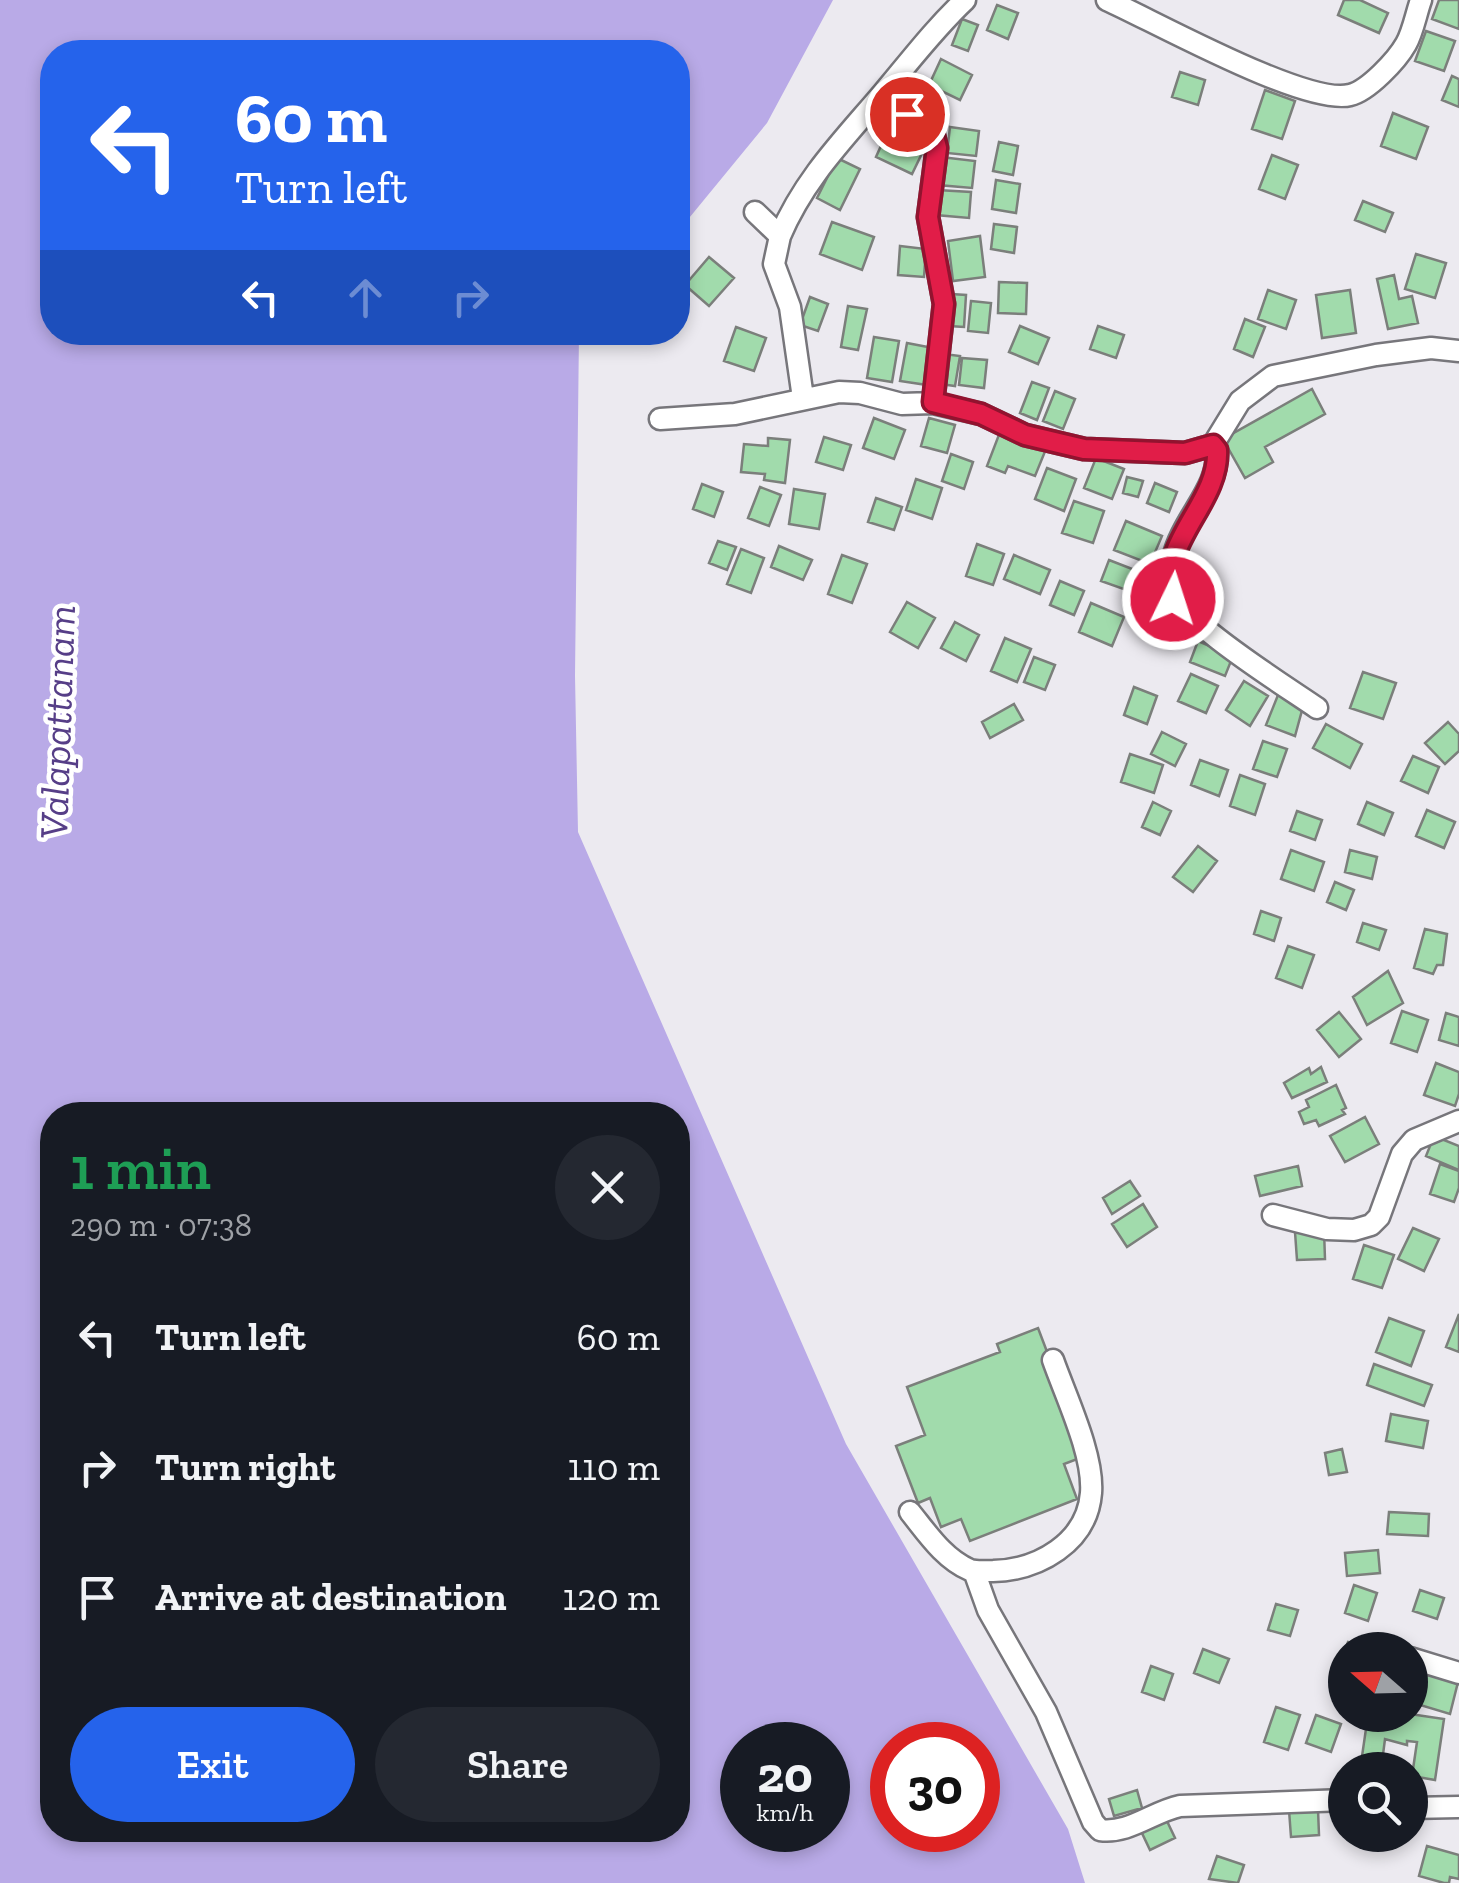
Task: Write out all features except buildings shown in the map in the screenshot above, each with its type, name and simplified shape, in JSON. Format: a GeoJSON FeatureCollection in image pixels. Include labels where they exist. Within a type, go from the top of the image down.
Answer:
{"type":"FeatureCollection","features":[{"type":"Feature","properties":{"kind":"street"},"geometry":{"type":"LineString","coordinates":[[803,398],[790,307],[774,264],[791,208],[813,174],[941,23],[966,0]]}},
{"type":"Feature","properties":{"kind":"street"},"geometry":{"type":"LineString","coordinates":[[1107,0],[1216,56],[1321,94],[1349,96],[1371,85],[1406,44],[1421,0]]}},
{"type":"Feature","properties":{"kind":"street"},"geometry":{"type":"LineString","coordinates":[[881,96],[933,132],[937,148],[928,217],[944,304],[933,402]]}},
{"type":"Feature","properties":{"kind":"street"},"geometry":{"type":"LineString","coordinates":[[754,212],[780,236]]}},
{"type":"Feature","properties":{"kind":"street"},"geometry":{"type":"LineString","coordinates":[[660,419],[735,414],[803,398],[860,393],[902,404],[933,402],[981,414],[1025,435],[1084,449],[1185,453],[1213,445],[1240,401],[1273,376],[1376,355],[1431,348],[1459,351]]}},
{"type":"Feature","properties":{"kind":"street"},"geometry":{"type":"LineString","coordinates":[[1213,445],[1218,466],[1202,503],[1181,535],[1168,582],[1173,599],[1238,653],[1317,708]]}},
{"type":"Feature","properties":{"kind":"street"},"geometry":{"type":"LineString","coordinates":[[1272,1215],[1327,1228],[1354,1230],[1371,1226],[1379,1217],[1402,1154],[1414,1140],[1459,1121]]}},
{"type":"Feature","properties":{"kind":"street"},"geometry":{"type":"LineString","coordinates":[[910,1512],[936,1546],[974,1571],[1013,1570],[1049,1558],[1078,1531],[1091,1494],[1087,1459],[1053,1360]]}},
{"type":"Feature","properties":{"kind":"street"},"geometry":{"type":"LineString","coordinates":[[974,1571],[988,1610],[1046,1712],[1093,1822],[1100,1830],[1128,1828],[1160,1810],[1180,1806],[1328,1801]]}},
{"type":"Feature","properties":{"kind":"street"},"geometry":{"type":"LineString","coordinates":[[1428,1664],[1459,1673]]}},
{"type":"Feature","properties":{"kind":"street"},"geometry":{"type":"LineString","coordinates":[[1428,1808],[1459,1807]]}},
{"type":"Feature","properties":{"kind":"water","name":"Valapattanam"},"geometry":{"type":"Polygon","coordinates":[[[0,0],[833,0],[767,123],[690,217],[690,40],[40,40],[40,345],[579,345],[575,676],[578,832],[846,1444],[1068,1829],[1085,1883],[0,1883],[0,0]]]}},
{"type":"Feature","properties":{"kind":"route"},"geometry":{"type":"LineString","coordinates":[[907,114],[933,132],[937,148],[928,217],[944,304],[933,402],[981,414],[1025,435],[1084,449],[1185,453],[1213,445],[1218,466],[1202,503],[1181,535],[1168,582],[1173,599]]}}]}
